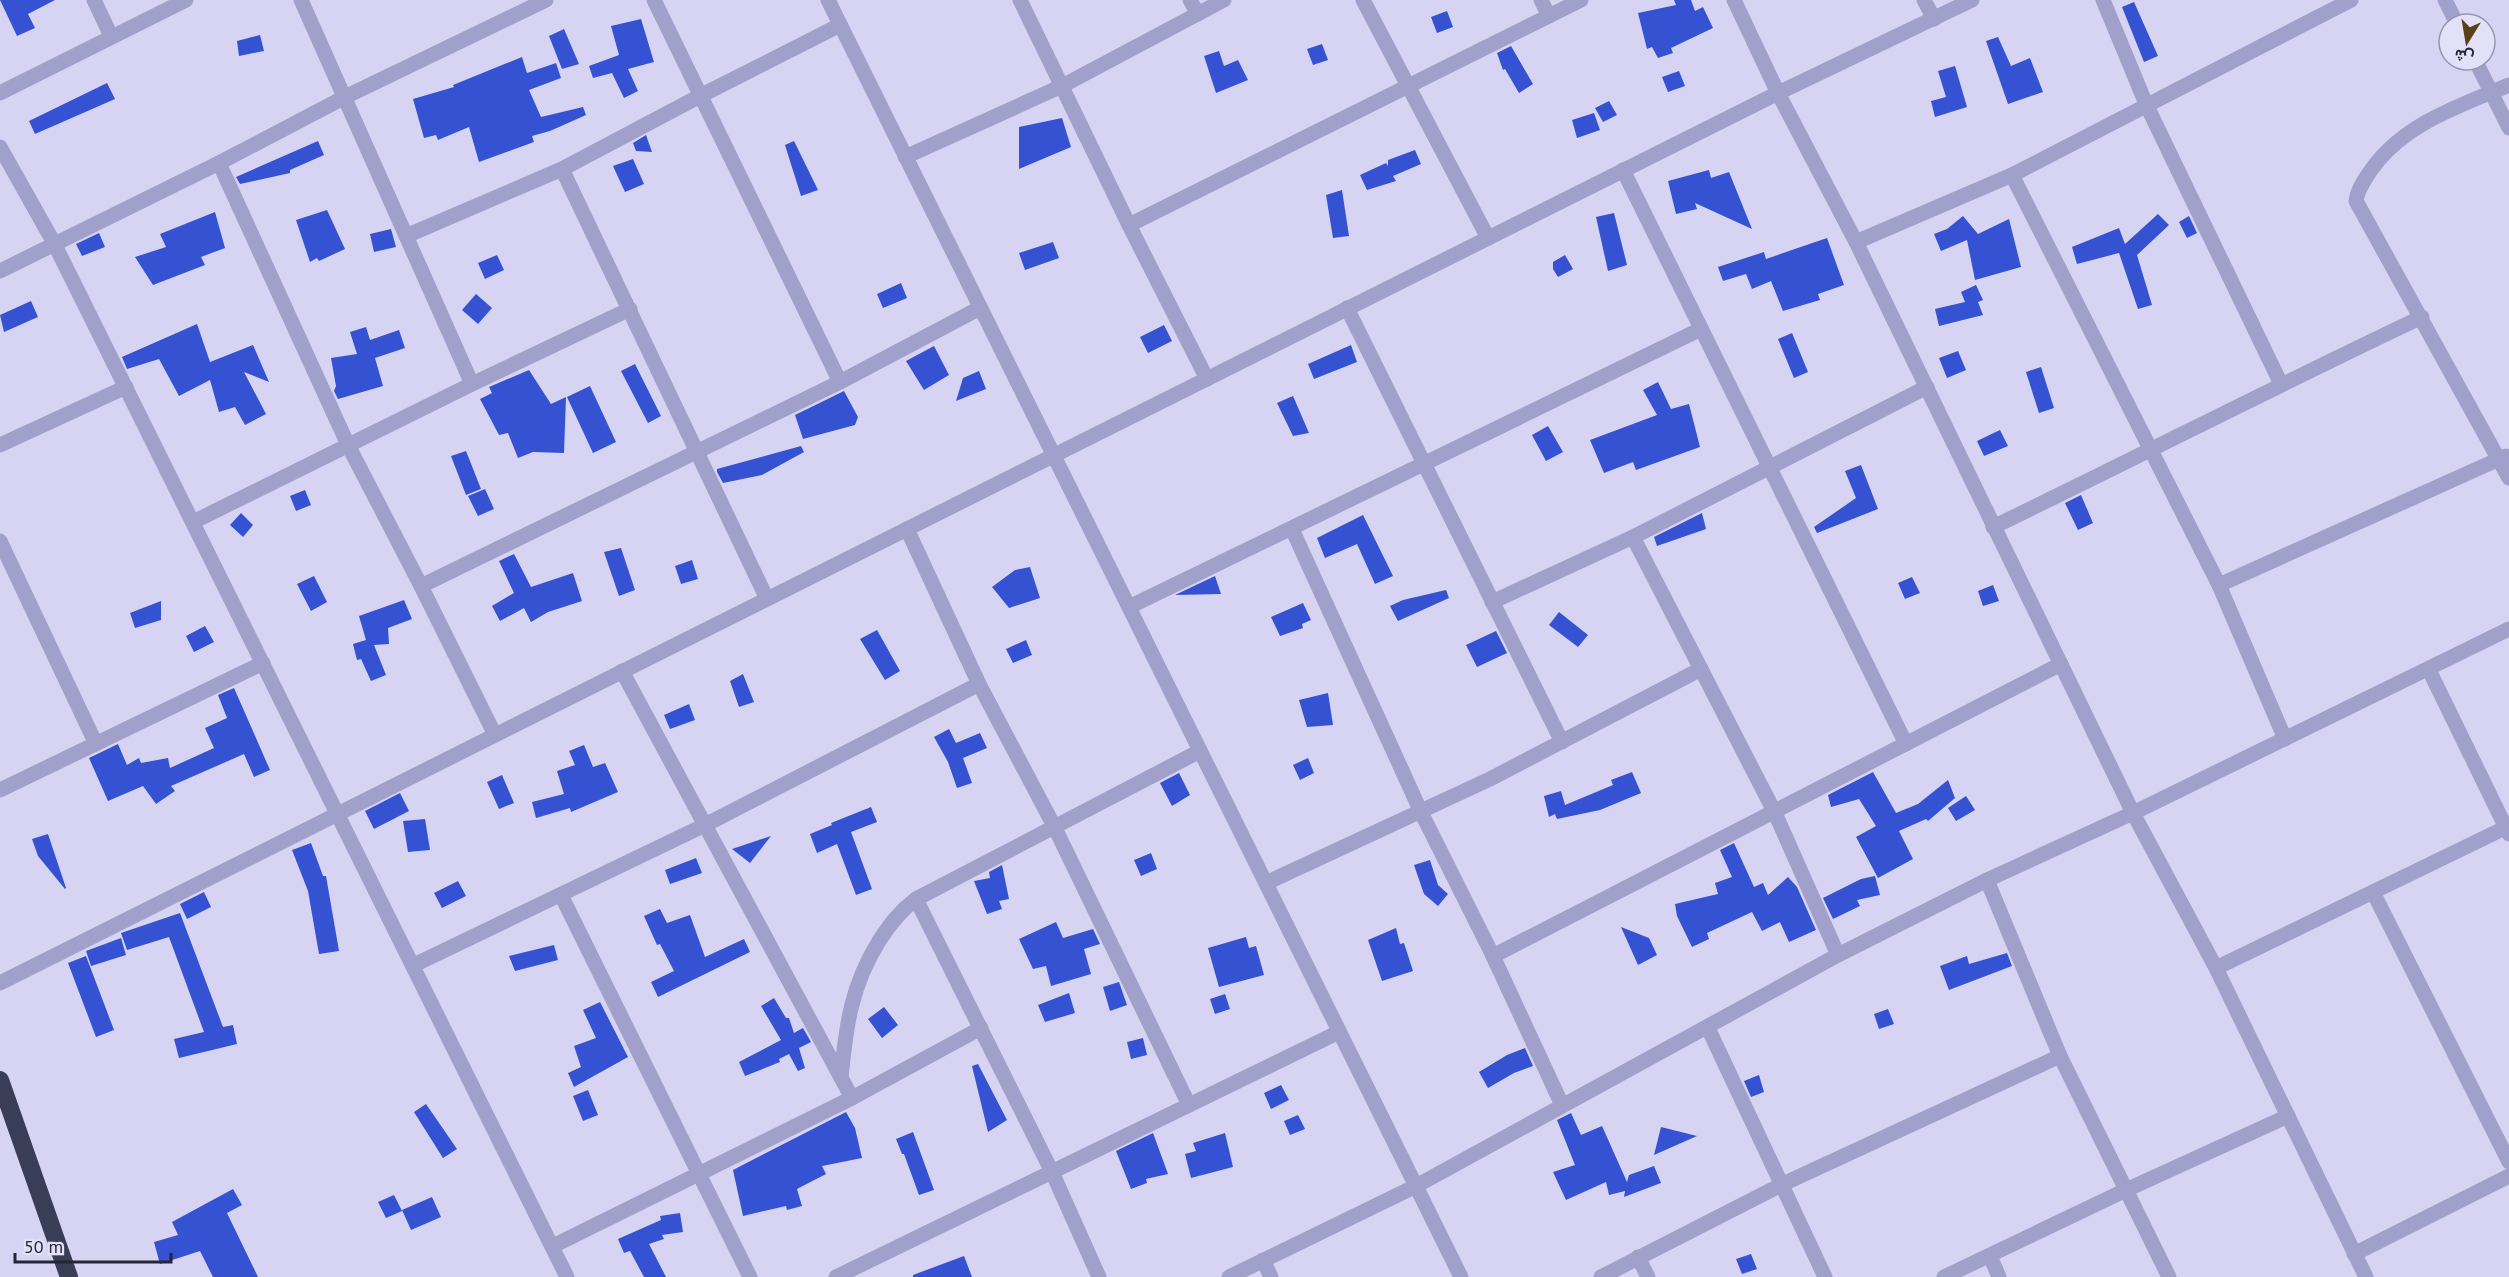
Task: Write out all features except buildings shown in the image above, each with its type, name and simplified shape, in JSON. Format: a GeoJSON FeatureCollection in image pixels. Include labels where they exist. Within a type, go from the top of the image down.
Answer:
{"type":"FeatureCollection","features":[{"type":"Feature","properties":{"kind":"highway"},"geometry":{"type":"LineString","coordinates":[[0,1080],[69,1277]]}},
{"type":"Feature","properties":{"kind":"street"},"geometry":{"type":"LineString","coordinates":[[94,0],[111,36]]}},
{"type":"Feature","properties":{"kind":"street"},"geometry":{"type":"LineString","coordinates":[[0,93],[186,0]]}},
{"type":"Feature","properties":{"kind":"street"},"geometry":{"type":"LineString","coordinates":[[301,0],[472,384]]}},
{"type":"Feature","properties":{"kind":"street"},"geometry":{"type":"LineString","coordinates":[[0,271],[219,163],[345,97],[546,0]]}},
{"type":"Feature","properties":{"kind":"street"},"geometry":{"type":"LineString","coordinates":[[654,0],[840,382]]}},
{"type":"Feature","properties":{"kind":"street"},"geometry":{"type":"LineString","coordinates":[[828,0],[1461,1277]]}},
{"type":"Feature","properties":{"kind":"street"},"geometry":{"type":"LineString","coordinates":[[1020,0],[1129,225],[1207,379]]}},
{"type":"Feature","properties":{"kind":"street"},"geometry":{"type":"LineString","coordinates":[[905,156],[1062,86],[1194,7],[1224,0]]}},
{"type":"Feature","properties":{"kind":"street"},"geometry":{"type":"LineString","coordinates":[[1363,0],[1488,238]]}},
{"type":"Feature","properties":{"kind":"street"},"geometry":{"type":"LineString","coordinates":[[1541,0],[1549,16]]}},
{"type":"Feature","properties":{"kind":"street"},"geometry":{"type":"LineString","coordinates":[[1129,225],[1581,0]]}},
{"type":"Feature","properties":{"kind":"street"},"geometry":{"type":"LineString","coordinates":[[1734,0],[1778,93],[1856,242],[2133,813],[2216,968],[2366,1277]]}},
{"type":"Feature","properties":{"kind":"street"},"geometry":{"type":"LineString","coordinates":[[1924,0],[1934,19]]}},
{"type":"Feature","properties":{"kind":"street"},"geometry":{"type":"LineString","coordinates":[[0,983],[1623,170],[1972,0]]}},
{"type":"Feature","properties":{"kind":"street"},"geometry":{"type":"LineString","coordinates":[[2103,0],[2146,105],[2281,384]]}},
{"type":"Feature","properties":{"kind":"street"},"geometry":{"type":"LineString","coordinates":[[1856,242],[2012,175],[2351,0]]}},
{"type":"Feature","properties":{"kind":"street"},"geometry":{"type":"LineString","coordinates":[[406,236],[562,169],[840,25]]}},
{"type":"Feature","properties":{"kind":"street"},"geometry":{"type":"LineString","coordinates":[[2481,72],[2509,128]]}},
{"type":"Feature","properties":{"kind":"street"},"geometry":{"type":"LineString","coordinates":[[2509,85],[2431,118],[2392,145],[2373,168],[2357,195],[2356,201],[2505,457],[2509,478]]}},
{"type":"Feature","properties":{"kind":"street"},"geometry":{"type":"LineString","coordinates":[[0,147],[54,243],[567,1277]]}},
{"type":"Feature","properties":{"kind":"street"},"geometry":{"type":"LineString","coordinates":[[219,163],[349,447],[495,735]]}},
{"type":"Feature","properties":{"kind":"street"},"geometry":{"type":"LineString","coordinates":[[562,169],[767,598]]}},
{"type":"Feature","properties":{"kind":"street"},"geometry":{"type":"LineString","coordinates":[[1623,170],[1906,744]]}},
{"type":"Feature","properties":{"kind":"street"},"geometry":{"type":"LineString","coordinates":[[2012,175],[2219,585],[2285,739]]}},
{"type":"Feature","properties":{"kind":"street"},"geometry":{"type":"LineString","coordinates":[[421,586],[840,382],[980,308]]}},
{"type":"Feature","properties":{"kind":"street"},"geometry":{"type":"LineString","coordinates":[[1347,308],[1562,742]]}},
{"type":"Feature","properties":{"kind":"street"},"geometry":{"type":"LineString","coordinates":[[193,522],[349,447],[472,384],[630,309]]}},
{"type":"Feature","properties":{"kind":"street"},"geometry":{"type":"LineString","coordinates":[[1993,528],[2281,384],[2422,317]]}},
{"type":"Feature","properties":{"kind":"street"},"geometry":{"type":"LineString","coordinates":[[1129,607],[1701,329]]}},
{"type":"Feature","properties":{"kind":"street"},"geometry":{"type":"LineString","coordinates":[[0,445],[126,387]]}},
{"type":"Feature","properties":{"kind":"street"},"geometry":{"type":"LineString","coordinates":[[1492,602],[1633,537],[1926,387]]}},
{"type":"Feature","properties":{"kind":"street"},"geometry":{"type":"LineString","coordinates":[[2219,585],[2505,457]]}},
{"type":"Feature","properties":{"kind":"street"},"geometry":{"type":"LineString","coordinates":[[907,529],[978,684],[1054,826],[1189,1105]]}},
{"type":"Feature","properties":{"kind":"street"},"geometry":{"type":"LineString","coordinates":[[1292,529],[1421,812],[1493,956],[1562,1105]]}},
{"type":"Feature","properties":{"kind":"street"},"geometry":{"type":"LineString","coordinates":[[1633,537],[1775,813],[1838,955]]}},
{"type":"Feature","properties":{"kind":"street"},"geometry":{"type":"LineString","coordinates":[[0,541],[96,744]]}},
{"type":"Feature","properties":{"kind":"street"},"geometry":{"type":"LineString","coordinates":[[1229,1277],[1416,1186],[1838,955],[1987,880],[2133,813],[2509,629]]}},
{"type":"Feature","properties":{"kind":"street"},"geometry":{"type":"LineString","coordinates":[[0,790],[263,663]]}},
{"type":"Feature","properties":{"kind":"street"},"geometry":{"type":"LineString","coordinates":[[1493,956],[2061,664]]}},
{"type":"Feature","properties":{"kind":"street"},"geometry":{"type":"LineString","coordinates":[[1266,883],[1421,812],[1701,669]]}},
{"type":"Feature","properties":{"kind":"street"},"geometry":{"type":"LineString","coordinates":[[2216,968],[2508,829],[2429,670]]}},
{"type":"Feature","properties":{"kind":"street"},"geometry":{"type":"LineString","coordinates":[[622,671],[852,1098]]}},
{"type":"Feature","properties":{"kind":"street"},"geometry":{"type":"LineString","coordinates":[[414,965],[705,825],[978,684]]}},
{"type":"Feature","properties":{"kind":"street"},"geometry":{"type":"LineString","coordinates":[[841,1078],[847,1021],[860,975],[889,925],[903,909],[916,899],[1200,751]]}},
{"type":"Feature","properties":{"kind":"street"},"geometry":{"type":"LineString","coordinates":[[1987,880],[2060,1056],[2169,1277]]}},
{"type":"Feature","properties":{"kind":"street"},"geometry":{"type":"LineString","coordinates":[[2373,892],[2509,1162]]}},
{"type":"Feature","properties":{"kind":"street"},"geometry":{"type":"LineString","coordinates":[[561,895],[750,1277]]}},
{"type":"Feature","properties":{"kind":"street"},"geometry":{"type":"LineString","coordinates":[[916,899],[1052,1172],[1099,1277]]}},
{"type":"Feature","properties":{"kind":"street"},"geometry":{"type":"LineString","coordinates":[[553,1246],[852,1098],[981,1028]]}},
{"type":"Feature","properties":{"kind":"street"},"geometry":{"type":"LineString","coordinates":[[1708,1028],[1825,1277]]}},
{"type":"Feature","properties":{"kind":"street"},"geometry":{"type":"LineString","coordinates":[[836,1277],[1339,1032]]}},
{"type":"Feature","properties":{"kind":"street"},"geometry":{"type":"LineString","coordinates":[[1601,1277],[1781,1185],[2060,1056]]}},
{"type":"Feature","properties":{"kind":"street"},"geometry":{"type":"LineString","coordinates":[[1944,1277],[2288,1116]]}},
{"type":"Feature","properties":{"kind":"street"},"geometry":{"type":"LineString","coordinates":[[2354,1254],[2509,1176]]}},
{"type":"Feature","properties":{"kind":"street"},"geometry":{"type":"LineString","coordinates":[[1990,1256],[1999,1277]]}},
{"type":"Feature","properties":{"kind":"street"},"geometry":{"type":"LineString","coordinates":[[1638,1257],[1648,1277]]}},
{"type":"Feature","properties":{"kind":"street"},"geometry":{"type":"LineString","coordinates":[[1263,1260],[1272,1277]]}}]}
